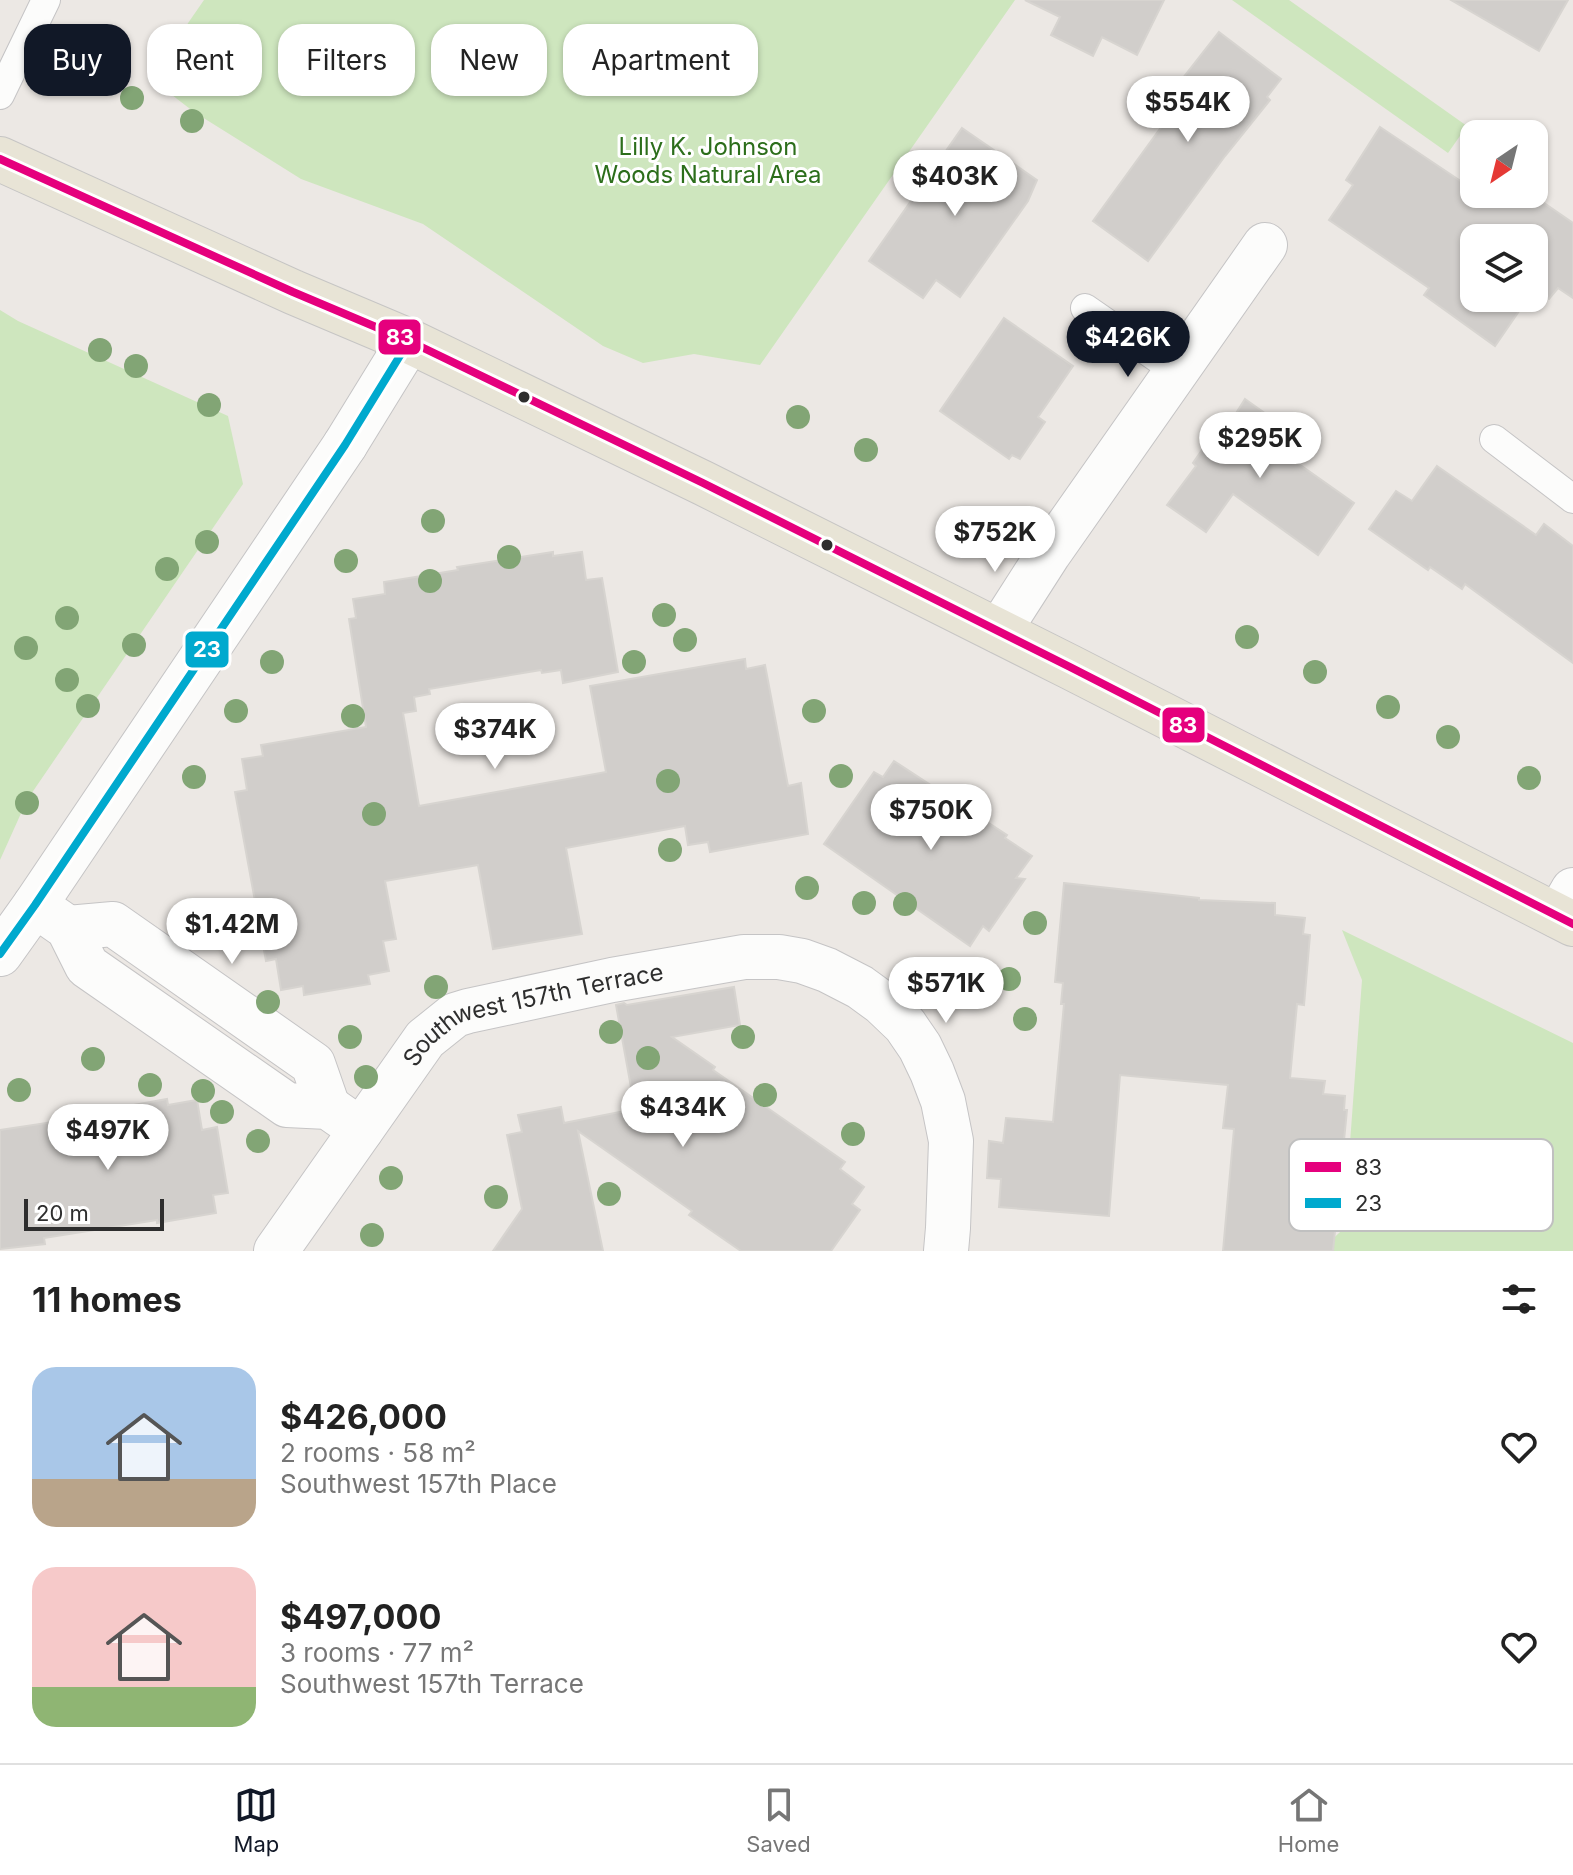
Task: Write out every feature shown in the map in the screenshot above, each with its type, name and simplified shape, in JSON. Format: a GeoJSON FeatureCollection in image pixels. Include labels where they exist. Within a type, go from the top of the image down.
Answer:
{"type":"FeatureCollection","features":[{"type":"Feature","properties":{"kind":"main road"},"geometry":{"type":"LineString","coordinates":[[0,159],[409,341],[1568,910]]}},
{"type":"Feature","properties":{"kind":"street"},"geometry":{"type":"LineString","coordinates":[[999,631],[1049,553],[1265,245]]}},
{"type":"Feature","properties":{"kind":"street"},"geometry":{"type":"LineString","coordinates":[[0,954],[52,916],[409,341]]}},
{"type":"Feature","properties":{"kind":"street"},"geometry":{"type":"LineString","coordinates":[[52,916],[113,924],[313,1064],[344,1118]]}},
{"type":"Feature","properties":{"kind":"street","name":"Southwest 157th Terrace"},"geometry":{"type":"LineString","coordinates":[[276,1251],[344,1118],[425,1039],[455,1015],[612,980],[744,957],[779,957],[827,970],[860,987],[905,1025],[920,1047],[943,1101],[951,1141],[946,1251]]}},
{"type":"Feature","properties":{"kind":"lane"},"geometry":{"type":"LineString","coordinates":[[0,95],[46,0]]}},
{"type":"Feature","properties":{"kind":"lane"},"geometry":{"type":"LineString","coordinates":[[1085,308],[1176,371]]}},
{"type":"Feature","properties":{"kind":"lane"},"geometry":{"type":"LineString","coordinates":[[1494,439],[1573,499]]}},
{"type":"Feature","properties":{"kind":"green space","name":"Lilly K. Johnson Woods Natural Area"},"geometry":{"type":"Polygon","coordinates":[[[204,0],[1015,0],[760,365],[694,354],[643,363],[603,346],[423,224],[301,179],[173,96],[262,96],[262,24],[187,24],[204,0]]]}},
{"type":"Feature","properties":{"kind":"green space"},"geometry":{"type":"Polygon","coordinates":[[[1232,0],[1289,0],[1460,121],[1460,136],[1448,153],[1232,0]]]}},
{"type":"Feature","properties":{"kind":"green space"},"geometry":{"type":"Polygon","coordinates":[[[0,310],[228,416],[243,484],[27,800],[0,860],[0,310]]]}},
{"type":"Feature","properties":{"kind":"green space"},"geometry":{"type":"Polygon","coordinates":[[[1342,930],[1573,1043],[1573,1251],[1320,1251],[1341,1231],[1553,1231],[1553,1139],[1350,1139],[1362,980],[1342,930]]]}},
{"type":"Feature","properties":{"kind":"building"},"geometry":{"type":"Polygon","coordinates":[[[1025,0],[1164,0],[1137,55],[1102,37],[1093,56],[1051,35],[1060,17],[1025,0]]]}},
{"type":"Feature","properties":{"kind":"building"},"geometry":{"type":"Polygon","coordinates":[[[1451,0],[1568,0],[1539,51],[1451,0]]]}},
{"type":"Feature","properties":{"kind":"building"},"geometry":{"type":"Polygon","coordinates":[[[1219,32],[1281,79],[1267,97],[1270,100],[1148,261],[1093,221],[1167,119],[1157,111],[1219,32]]]}},
{"type":"Feature","properties":{"kind":"building"},"geometry":{"type":"Polygon","coordinates":[[[1380,127],[1460,181],[1460,208],[1548,206],[1573,223],[1573,298],[1558,288],[1548,298],[1548,224],[1460,224],[1460,312],[1518,312],[1495,346],[1424,295],[1429,288],[1329,220],[1353,185],[1346,180],[1380,127]]]}},
{"type":"Feature","properties":{"kind":"building"},"geometry":{"type":"Polygon","coordinates":[[[962,128],[1037,180],[1028,201],[960,297],[936,280],[923,298],[869,261],[962,128]]]}},
{"type":"Feature","properties":{"kind":"building"},"geometry":{"type":"Polygon","coordinates":[[[1004,318],[1073,366],[1038,417],[1045,422],[1020,459],[1012,455],[1009,459],[940,411],[1004,318]]]}},
{"type":"Feature","properties":{"kind":"building"},"geometry":{"type":"Polygon","coordinates":[[[1245,399],[1300,438],[1289,457],[1354,503],[1318,555],[1233,494],[1206,532],[1167,505],[1196,466],[1193,463],[1227,414],[1233,418],[1245,399]]]}},
{"type":"Feature","properties":{"kind":"building"},"geometry":{"type":"Polygon","coordinates":[[[1437,466],[1536,535],[1544,524],[1573,546],[1573,663],[1465,584],[1462,589],[1430,567],[1428,570],[1369,529],[1396,491],[1412,501],[1437,466]]]}},
{"type":"Feature","properties":{"kind":"building"},"geometry":{"type":"Polygon","coordinates":[[[553,552],[553,556],[582,552],[586,580],[602,578],[618,672],[563,683],[561,670],[542,673],[541,670],[429,689],[430,694],[414,697],[416,711],[403,713],[419,806],[606,772],[590,686],[745,659],[746,669],[765,665],[788,786],[801,783],[808,834],[710,852],[708,842],[688,845],[685,826],[566,848],[582,934],[493,949],[478,865],[385,881],[396,939],[383,941],[389,971],[368,975],[370,984],[304,995],[303,986],[281,990],[276,959],[266,961],[235,792],[247,790],[242,759],[263,756],[261,745],[366,727],[349,619],[356,618],[353,599],[385,594],[384,582],[553,552]]]}},
{"type":"Feature","properties":{"kind":"building"},"geometry":{"type":"Polygon","coordinates":[[[894,761],[1007,835],[1005,838],[1032,856],[1016,878],[1025,879],[989,931],[983,926],[970,946],[824,844],[874,772],[883,777],[894,761]]]}},
{"type":"Feature","properties":{"kind":"building"},"geometry":{"type":"Polygon","coordinates":[[[1064,883],[1199,900],[1275,903],[1275,915],[1305,918],[1303,934],[1310,935],[1304,1005],[1297,1004],[1290,1078],[1325,1081],[1323,1094],[1345,1096],[1344,1110],[1347,1110],[1344,1139],[1289,1139],[1289,1231],[1335,1231],[1333,1251],[1223,1251],[1234,1129],[1223,1128],[1228,1085],[1120,1075],[1109,1216],[999,1207],[1001,1179],[987,1178],[989,1141],[1003,1143],[1006,1118],[1053,1122],[1064,1004],[1061,1004],[1063,983],[1055,982],[1064,883]]]}},
{"type":"Feature","properties":{"kind":"building"},"geometry":{"type":"Polygon","coordinates":[[[734,987],[740,1025],[672,1037],[715,1067],[713,1070],[845,1162],[840,1169],[864,1187],[852,1204],[860,1210],[831,1251],[741,1251],[689,1215],[692,1211],[578,1131],[603,1251],[493,1251],[522,1209],[507,1135],[522,1132],[518,1115],[561,1107],[564,1123],[635,1109],[616,1005],[734,987]]]}},
{"type":"Feature","properties":{"kind":"building"},"geometry":{"type":"Polygon","coordinates":[[[167,1099],[168,1105],[197,1100],[202,1130],[217,1127],[228,1193],[213,1195],[216,1213],[44,1238],[45,1244],[0,1249],[0,1130],[73,1119],[73,1116],[167,1099]]]}},
{"type":"Feature","properties":{"kind":"transit line","name":"83"},"geometry":{"type":"LineString","coordinates":[[0,159],[409,341],[703,483],[1573,924]]}},
{"type":"Feature","properties":{"kind":"transit line","name":"23"},"geometry":{"type":"LineString","coordinates":[[0,954],[345,445],[409,341]]}}]}
